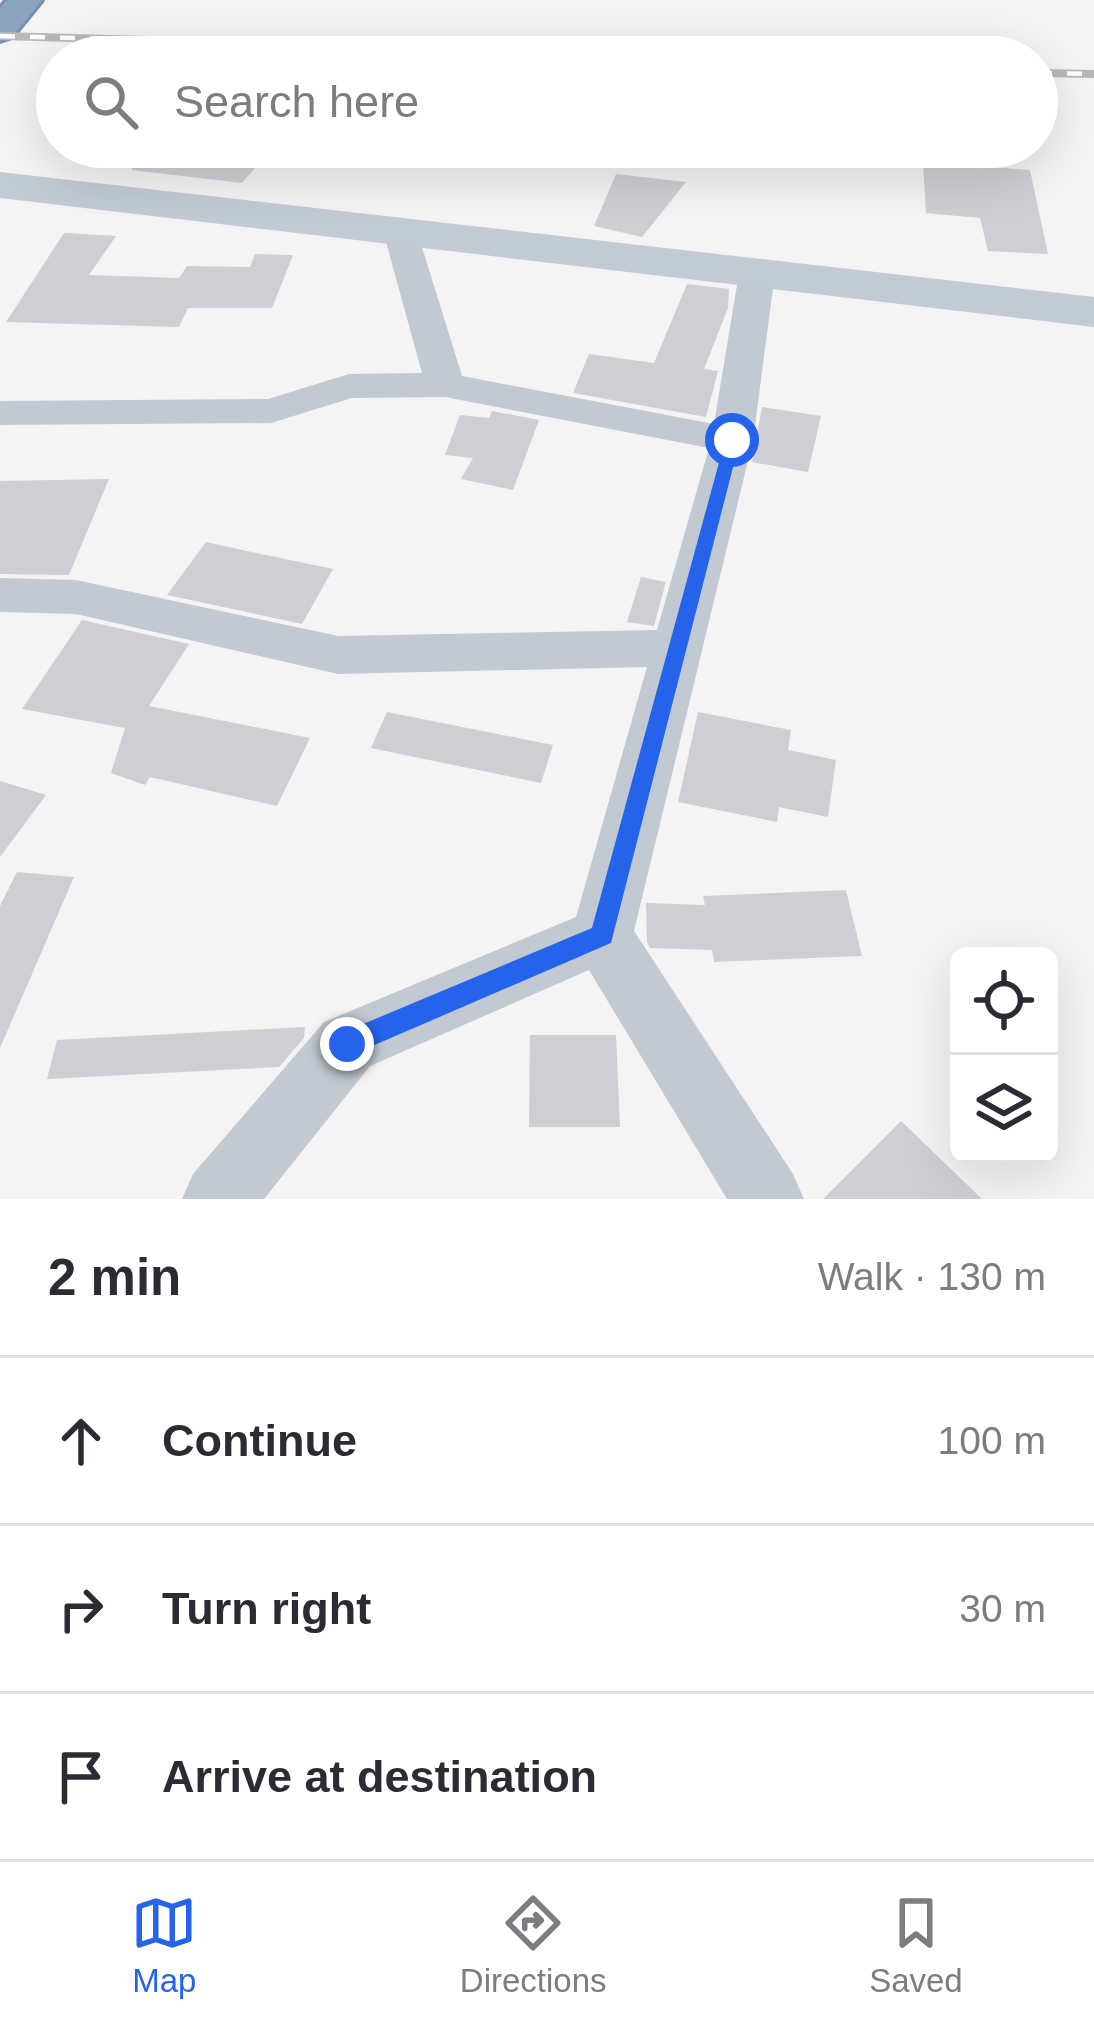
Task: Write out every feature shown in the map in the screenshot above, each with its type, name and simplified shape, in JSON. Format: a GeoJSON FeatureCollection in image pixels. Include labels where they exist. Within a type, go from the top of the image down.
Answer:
{"type":"FeatureCollection","features":[{"type":"Feature","properties":{"kind":"highway"},"geometry":{"type":"LineString","coordinates":[[0,30],[25,0]]}},
{"type":"Feature","properties":{"kind":"main road"},"geometry":{"type":"LineString","coordinates":[[0,185],[1094,312]]}},
{"type":"Feature","properties":{"kind":"street"},"geometry":{"type":"LineString","coordinates":[[400,231],[445,385]]}},
{"type":"Feature","properties":{"kind":"street"},"geometry":{"type":"LineString","coordinates":[[757,273],[732,440],[602,935],[768,1199]]}},
{"type":"Feature","properties":{"kind":"street"},"geometry":{"type":"LineString","coordinates":[[0,413],[271,411],[350,386],[445,385],[732,440]]}},
{"type":"Feature","properties":{"kind":"street"},"geometry":{"type":"LineString","coordinates":[[0,596],[76,597],[338,656],[678,648]]}},
{"type":"Feature","properties":{"kind":"street"},"geometry":{"type":"LineString","coordinates":[[218,1199],[347,1044],[602,935]]}},
{"type":"Feature","properties":{"kind":"building"},"geometry":{"type":"Polygon","coordinates":[[[132,168],[255,168],[242,183],[132,168]]]}},
{"type":"Feature","properties":{"kind":"building"},"geometry":{"type":"Polygon","coordinates":[[[923,168],[1030,170],[1048,254],[988,251],[980,218],[926,213],[923,168]]]}},
{"type":"Feature","properties":{"kind":"building"},"geometry":{"type":"Polygon","coordinates":[[[616,174],[686,182],[642,237],[594,226],[616,174]]]}},
{"type":"Feature","properties":{"kind":"building"},"geometry":{"type":"Polygon","coordinates":[[[64,233],[116,236],[89,275],[179,278],[187,266],[250,267],[255,254],[293,255],[272,308],[188,308],[179,327],[6,322],[64,233]]]}},
{"type":"Feature","properties":{"kind":"building"},"geometry":{"type":"Polygon","coordinates":[[[687,284],[729,289],[728,308],[704,369],[718,371],[706,417],[573,393],[589,354],[654,363],[687,284]]]}},
{"type":"Feature","properties":{"kind":"building"},"geometry":{"type":"Polygon","coordinates":[[[762,407],[821,416],[808,472],[752,462],[762,407]]]}},
{"type":"Feature","properties":{"kind":"building"},"geometry":{"type":"Polygon","coordinates":[[[492,411],[539,420],[513,490],[461,479],[473,458],[445,455],[460,415],[489,418],[492,411]]]}},
{"type":"Feature","properties":{"kind":"building"},"geometry":{"type":"Polygon","coordinates":[[[109,479],[69,575],[0,574],[0,481],[109,479]]]}},
{"type":"Feature","properties":{"kind":"building"},"geometry":{"type":"Polygon","coordinates":[[[206,542],[333,569],[302,624],[167,595],[206,542]]]}},
{"type":"Feature","properties":{"kind":"building"},"geometry":{"type":"Polygon","coordinates":[[[641,577],[666,582],[654,626],[627,622],[641,577]]]}},
{"type":"Feature","properties":{"kind":"building"},"geometry":{"type":"Polygon","coordinates":[[[82,620],[189,644],[149,706],[310,738],[277,806],[150,777],[145,785],[111,773],[125,728],[22,709],[82,620]]]}},
{"type":"Feature","properties":{"kind":"building"},"geometry":{"type":"Polygon","coordinates":[[[387,712],[553,745],[541,783],[371,748],[387,712]]]}},
{"type":"Feature","properties":{"kind":"building"},"geometry":{"type":"Polygon","coordinates":[[[698,712],[791,730],[788,750],[836,760],[828,817],[779,807],[777,822],[678,802],[698,712]]]}},
{"type":"Feature","properties":{"kind":"building"},"geometry":{"type":"Polygon","coordinates":[[[0,781],[46,795],[0,857],[0,781]]]}},
{"type":"Feature","properties":{"kind":"building"},"geometry":{"type":"Polygon","coordinates":[[[17,872],[74,877],[0,1048],[0,906],[17,872]]]}},
{"type":"Feature","properties":{"kind":"building"},"geometry":{"type":"Polygon","coordinates":[[[846,890],[862,956],[714,962],[712,950],[650,948],[647,942],[646,903],[705,905],[703,896],[846,890]]]}},
{"type":"Feature","properties":{"kind":"building"},"geometry":{"type":"Polygon","coordinates":[[[305,1027],[304,1038],[279,1067],[47,1079],[57,1040],[305,1027]]]}},
{"type":"Feature","properties":{"kind":"building"},"geometry":{"type":"Polygon","coordinates":[[[530,1035],[616,1035],[620,1127],[529,1127],[530,1035]]]}},
{"type":"Feature","properties":{"kind":"building"},"geometry":{"type":"Polygon","coordinates":[[[901,1121],[982,1199],[823,1199],[901,1121]]]}},
{"type":"Feature","properties":{"kind":"railway"},"geometry":{"type":"LineString","coordinates":[[0,36],[36,37]]}},
{"type":"Feature","properties":{"kind":"railway"},"geometry":{"type":"LineString","coordinates":[[1058,73],[1094,74]]}},
{"type":"Feature","properties":{"kind":"route"},"geometry":{"type":"LineString","coordinates":[[347,1044],[602,935],[732,440]]}}]}
